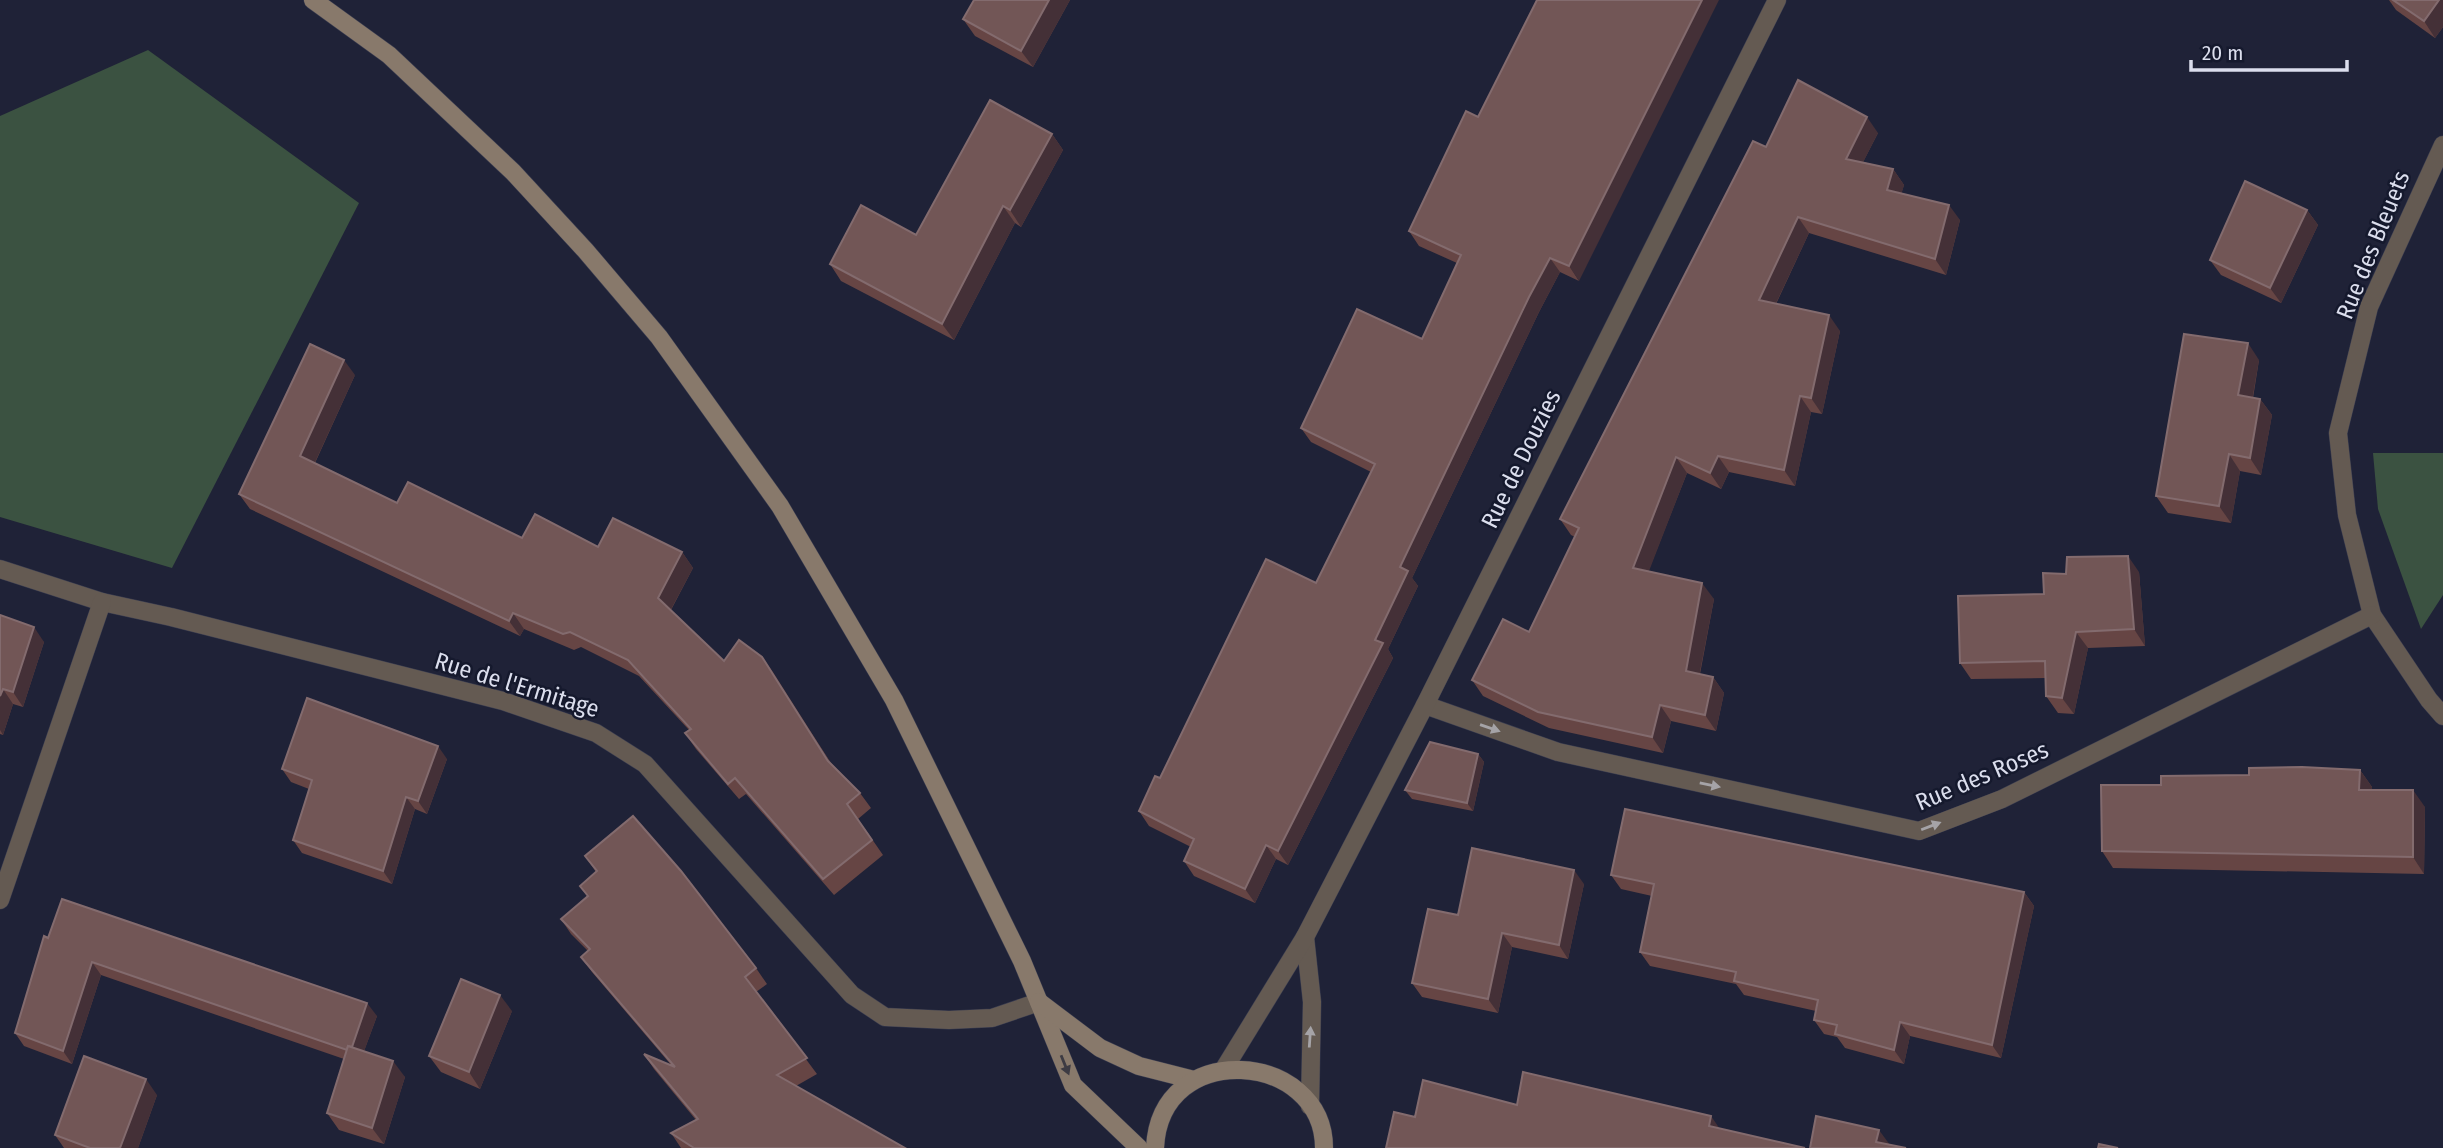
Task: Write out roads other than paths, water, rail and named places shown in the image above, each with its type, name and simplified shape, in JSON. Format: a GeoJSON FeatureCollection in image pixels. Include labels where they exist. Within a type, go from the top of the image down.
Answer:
{"type":"FeatureCollection","features":[{"type":"Feature","properties":{"kind":"main road"},"geometry":{"type":"LineString","coordinates":[[313,0],[389,55],[513,172],[585,250],[659,337],[780,506],[894,700],[1022,961],[1073,1085],[1123,1129],[1139,1148]]}},
{"type":"Feature","properties":{"kind":"main road"},"geometry":{"type":"LineString","coordinates":[[1039,1002],[1100,1048],[1139,1066],[1194,1080]]}},
{"type":"Feature","properties":{"kind":"main road"},"geometry":{"type":"LineString","coordinates":[[1155,1148],[1155,1133],[1169,1103],[1194,1080],[1224,1069],[1257,1070],[1287,1083],[1310,1106],[1327,1145]]}},
{"type":"Feature","properties":{"kind":"street","name":"Rue de Douzies"},"geometry":{"type":"LineString","coordinates":[[1224,1069],[1305,937],[1425,705],[1777,0]]}},
{"type":"Feature","properties":{"kind":"street","name":"Rue des Bleuets"},"geometry":{"type":"LineString","coordinates":[[2443,145],[2369,306],[2339,433],[2347,515],[2372,615],[2428,700],[2443,716]]}},
{"type":"Feature","properties":{"kind":"street","name":"Rue de l'Ermitage"},"geometry":{"type":"LineString","coordinates":[[0,569],[102,602],[503,701],[596,733],[645,764],[852,995],[886,1017],[992,1018],[1039,1002]]}},
{"type":"Feature","properties":{"kind":"street"},"geometry":{"type":"LineString","coordinates":[[0,900],[102,602]]}},
{"type":"Feature","properties":{"kind":"street","name":"Rue des Roses"},"geometry":{"type":"LineString","coordinates":[[1425,705],[1558,752],[1919,831],[2002,799],[2372,615]]}},
{"type":"Feature","properties":{"kind":"street"},"geometry":{"type":"LineString","coordinates":[[1305,937],[1312,1002],[1310,1106]]}}]}
